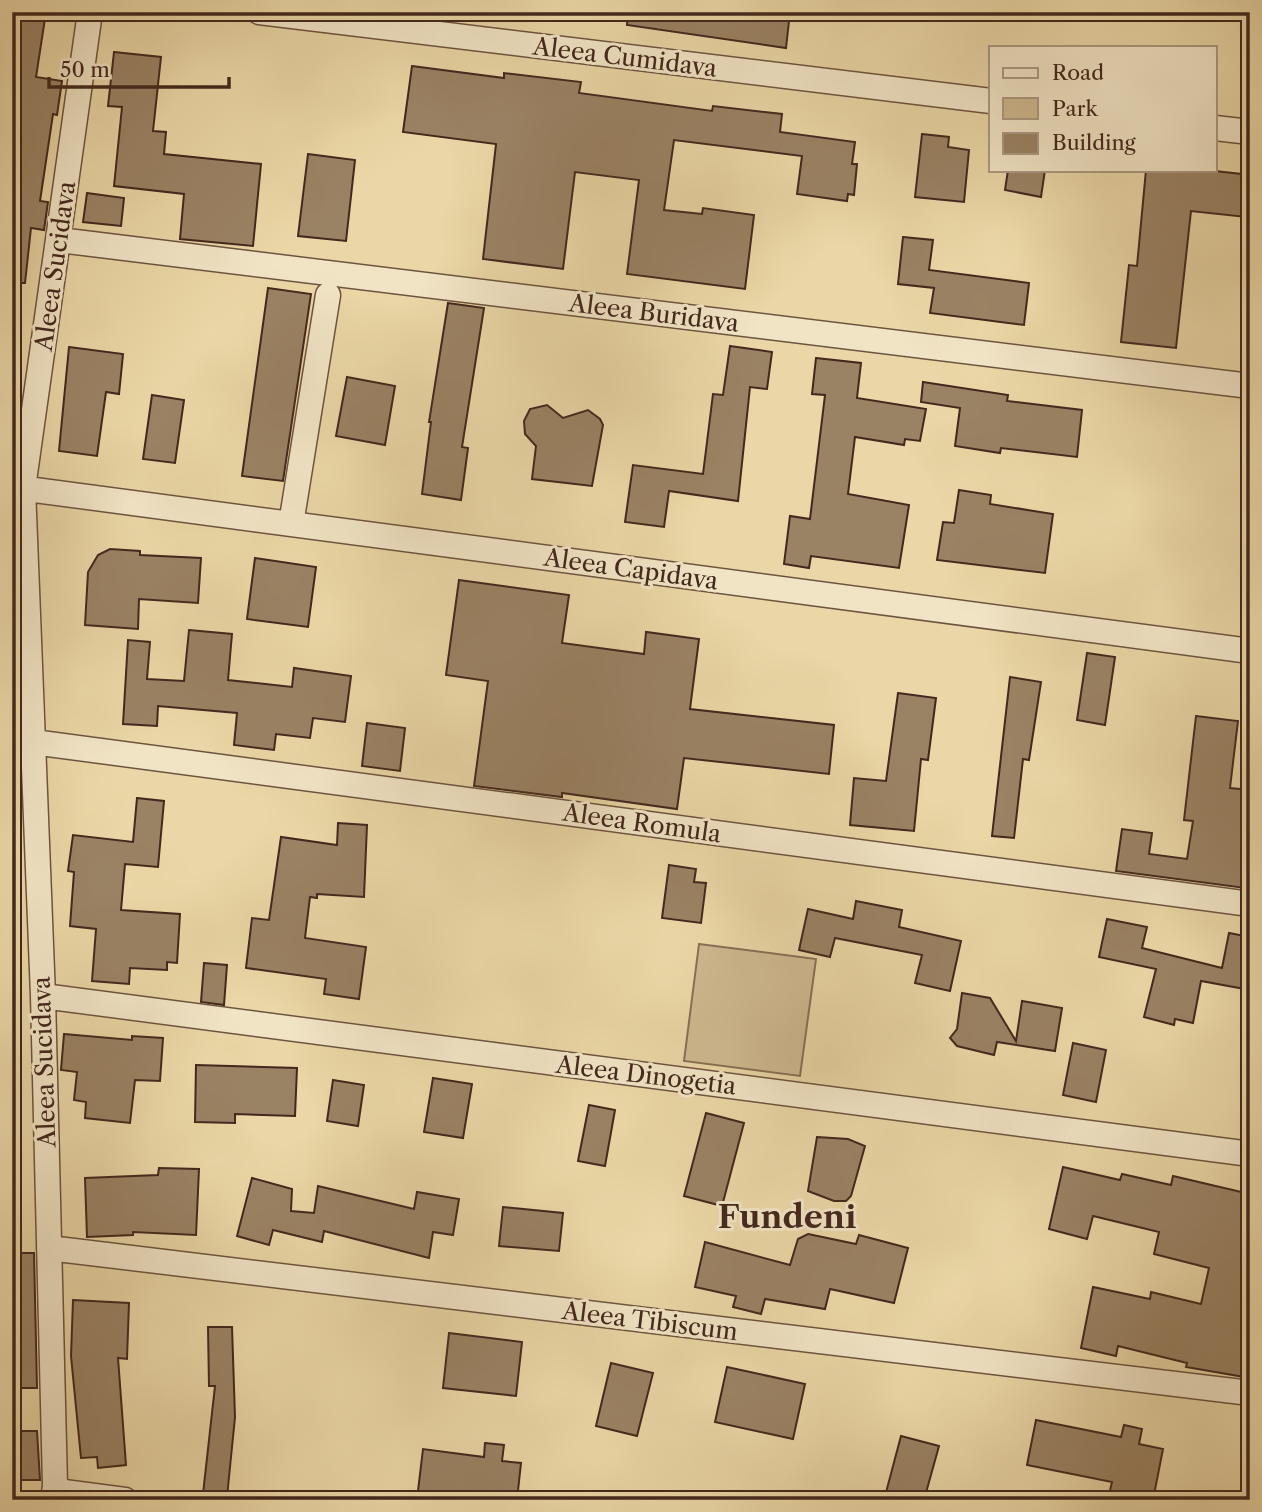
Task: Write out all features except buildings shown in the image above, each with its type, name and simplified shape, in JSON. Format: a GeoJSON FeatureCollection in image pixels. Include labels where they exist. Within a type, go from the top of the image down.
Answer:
{"type":"FeatureCollection","features":[{"type":"Feature","properties":{"kind":"street","name":"Aleea Sucidava"},"geometry":{"type":"LineString","coordinates":[[54,1493],[43,996],[33,742],[18,488],[59,240],[90,12]]}},
{"type":"Feature","properties":{"kind":"street","name":"Aleea Cumidava"},"geometry":{"type":"LineString","coordinates":[[259,12],[989,101]]}},
{"type":"Feature","properties":{"kind":"street"},"geometry":{"type":"LineString","coordinates":[[1216,128],[1250,132]]}},
{"type":"Feature","properties":{"kind":"street","name":"Aleea Buridava"},"geometry":{"type":"LineString","coordinates":[[59,240],[1250,386]]}},
{"type":"Feature","properties":{"kind":"street"},"geometry":{"type":"LineString","coordinates":[[291,524],[328,295]]}},
{"type":"Feature","properties":{"kind":"street","name":"Aleea Capidava"},"geometry":{"type":"LineString","coordinates":[[18,488],[1250,651]]}},
{"type":"Feature","properties":{"kind":"street","name":"Aleea Romula"},"geometry":{"type":"LineString","coordinates":[[33,742],[1250,904]]}},
{"type":"Feature","properties":{"kind":"street","name":"Aleea Dinogetia"},"geometry":{"type":"LineString","coordinates":[[43,996],[1250,1154]]}},
{"type":"Feature","properties":{"kind":"street","name":"Aleea Tibiscum"},"geometry":{"type":"LineString","coordinates":[[49,1248],[1250,1393]]}},
{"type":"Feature","properties":{"kind":"street"},"geometry":{"type":"LineString","coordinates":[[54,1493],[125,1500]]}},
{"type":"Feature","properties":{"kind":"green space"},"geometry":{"type":"Polygon","coordinates":[[[699,944],[816,959],[800,1076],[684,1061],[699,944]]]}},
{"type":"Feature","properties":{"kind":"district","name":"Fundeni"},"geometry":{"type":"Point","coordinates":[787,1216]}}]}
